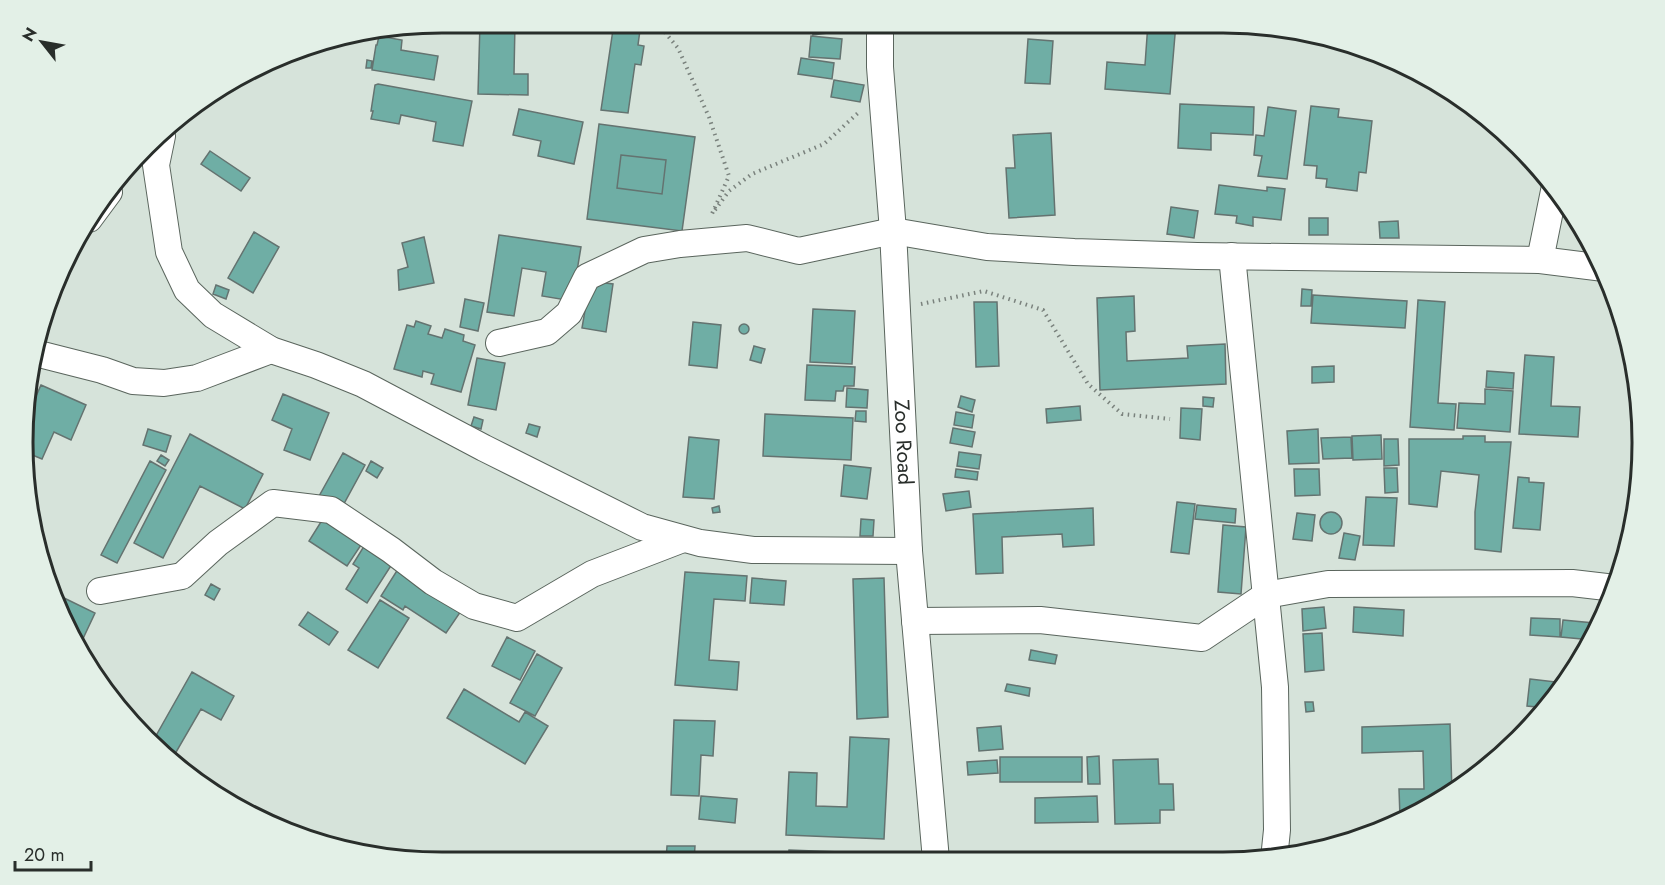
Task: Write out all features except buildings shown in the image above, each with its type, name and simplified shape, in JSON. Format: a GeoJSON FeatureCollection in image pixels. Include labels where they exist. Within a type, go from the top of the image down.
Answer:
{"type":"FeatureCollection","features":[{"type":"Feature","properties":{"kind":"street","name":"Zoo Road"},"geometry":{"type":"LineString","coordinates":[[880,33],[880,67],[893,231],[909,551],[935,852]]}},
{"type":"Feature","properties":{"kind":"street"},"geometry":{"type":"LineString","coordinates":[[160,147],[156,165],[169,252],[187,290],[213,315],[271,350],[363,384],[642,527],[700,543],[753,550],[909,551]]}},
{"type":"Feature","properties":{"kind":"street"},"geometry":{"type":"LineString","coordinates":[[1540,260],[1552,200]]}},
{"type":"Feature","properties":{"kind":"street"},"geometry":{"type":"LineString","coordinates":[[499,343],[547,332],[569,313],[587,278],[644,250],[747,238],[798,251],[893,231],[987,247],[1074,252],[1540,260],[1592,267]]}},
{"type":"Feature","properties":{"kind":"street"},"geometry":{"type":"LineString","coordinates":[[1232,256],[1275,687],[1277,830],[1275,848]]}},
{"type":"Feature","properties":{"kind":"street"},"geometry":{"type":"LineString","coordinates":[[43,355],[102,370],[133,381],[164,383],[197,378],[271,350]]}},
{"type":"Feature","properties":{"kind":"street"},"geometry":{"type":"LineString","coordinates":[[100,591],[182,576],[218,543],[273,503],[331,510],[391,550],[433,582],[474,606],[517,618],[592,574],[683,539]]}},
{"type":"Feature","properties":{"kind":"street"},"geometry":{"type":"LineString","coordinates":[[915,621],[1040,620],[1202,638],[1266,595],[1328,584],[1572,583],[1605,587]]}},
{"type":"Feature","properties":{"kind":"path"},"geometry":{"type":"LineString","coordinates":[[665,33],[678,48],[709,117],[729,176],[710,218],[729,191],[752,174],[824,144],[882,94]]}},
{"type":"Feature","properties":{"kind":"path"},"geometry":{"type":"LineString","coordinates":[[896,309],[984,291],[1043,310],[1088,384],[1122,414],[1170,419]]}}]}
